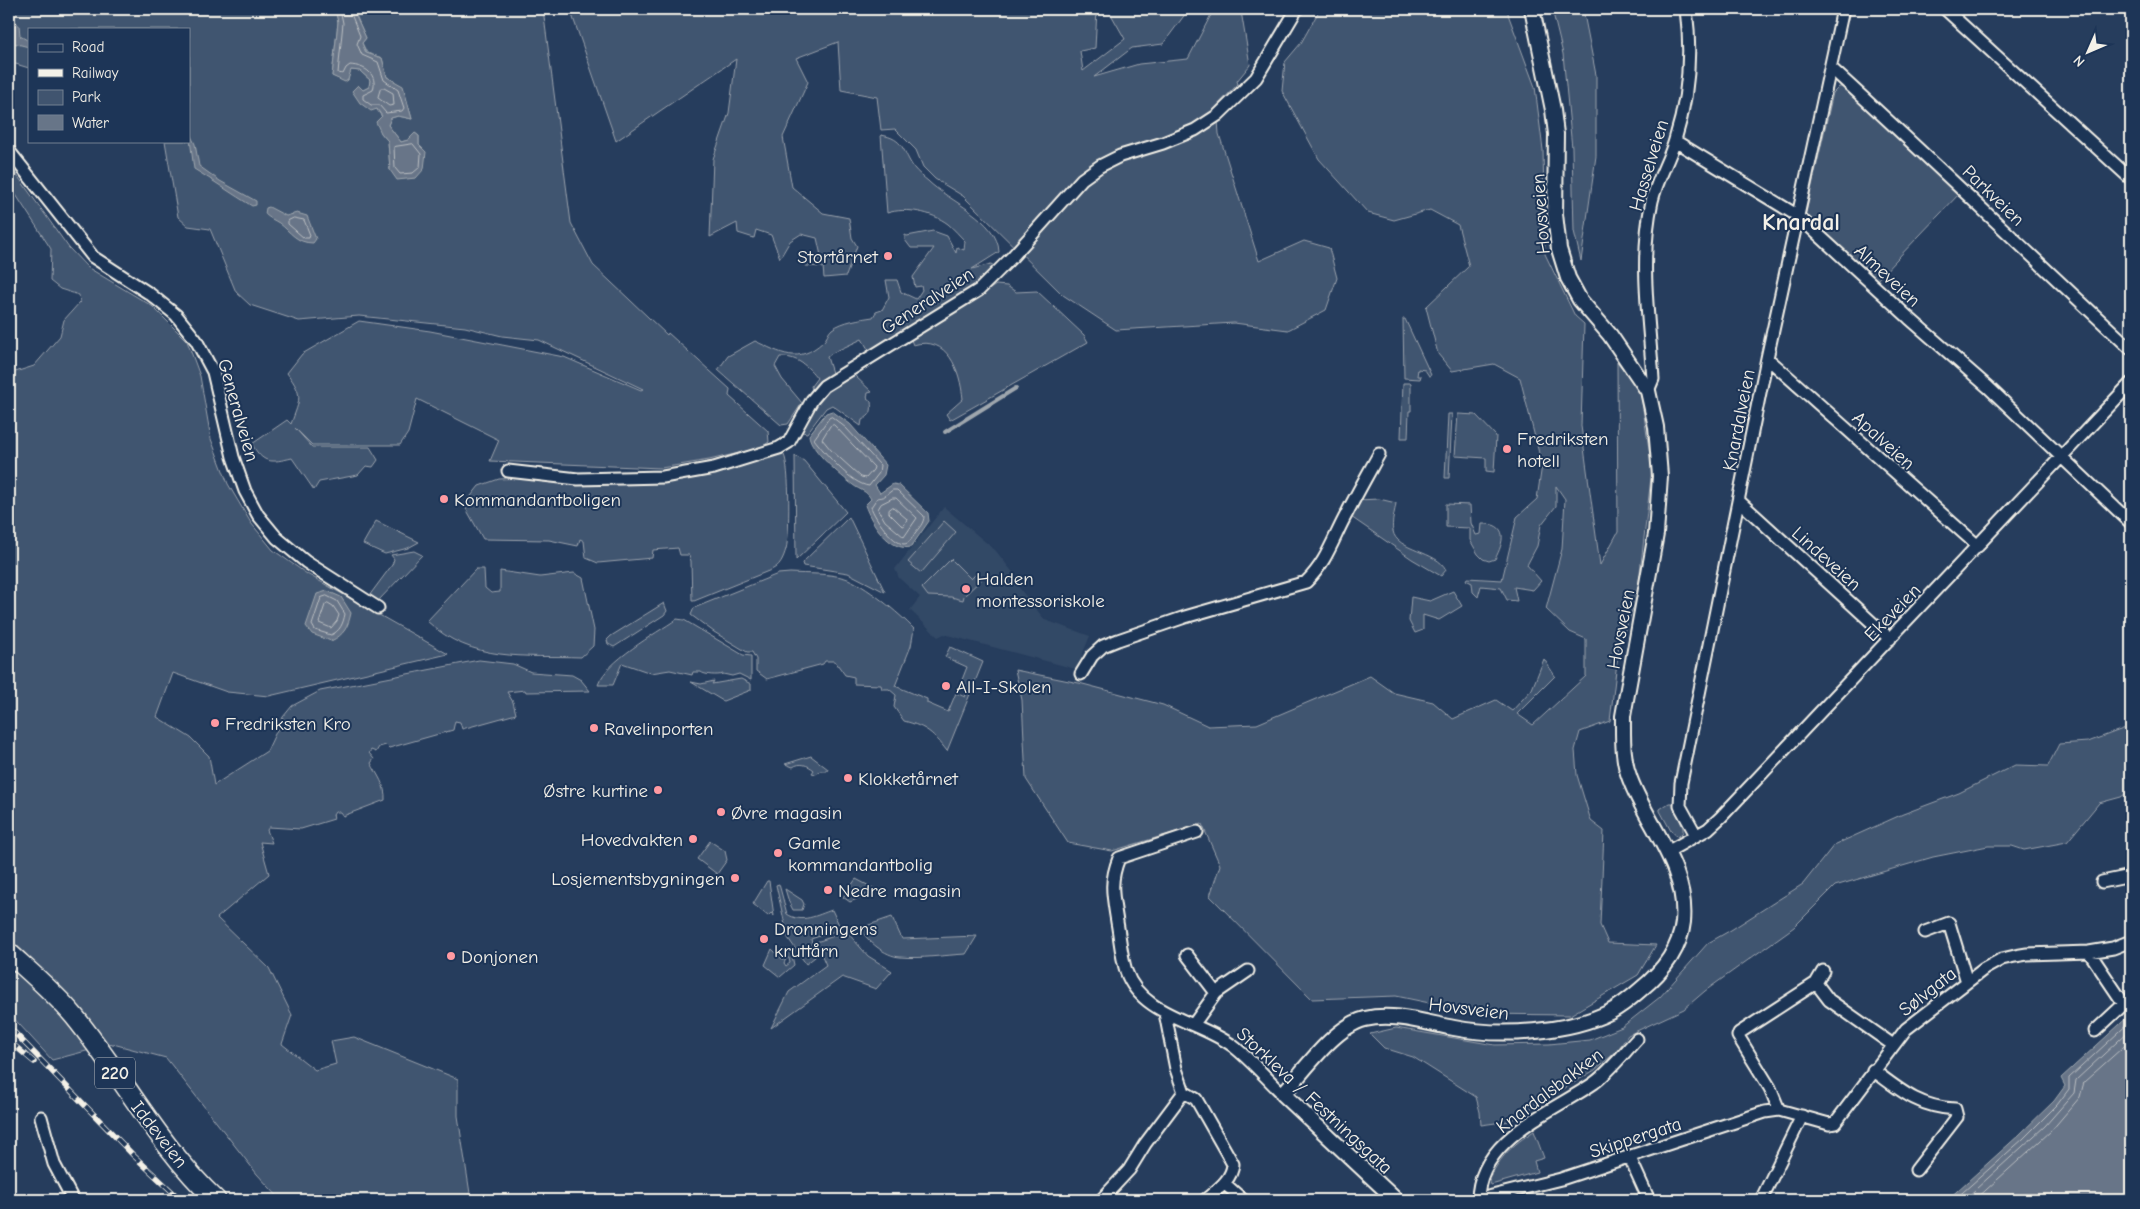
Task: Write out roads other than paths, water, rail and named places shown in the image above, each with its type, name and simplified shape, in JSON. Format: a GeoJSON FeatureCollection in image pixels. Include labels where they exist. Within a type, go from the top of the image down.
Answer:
{"type":"FeatureCollection","features":[{"type":"Feature","properties":{"kind":"main road","name":"Iddeveien"},"geometry":{"type":"LineString","coordinates":[[9,953],[50,990],[74,1017],[167,1144],[198,1182],[216,1200]]}},
{"type":"Feature","properties":{"kind":"street","name":"Generalveien"},"geometry":{"type":"LineString","coordinates":[[508,471],[578,479],[663,477],[714,468],[779,448],[789,442],[812,400],[824,386],[979,290],[1012,258],[1082,179],[1100,166],[1120,156],[1195,130],[1218,115],[1256,78],[1297,9]]}},
{"type":"Feature","properties":{"kind":"street","name":"Hovsveien"},"geometry":{"type":"LineString","coordinates":[[1283,1094],[1329,1043],[1346,1029],[1363,1019],[1381,1016],[1399,1017],[1481,1032],[1554,1029],[1610,1012],[1647,985],[1672,956],[1678,942],[1683,920],[1682,886],[1630,779],[1622,742],[1623,716],[1648,581],[1660,498],[1656,426],[1648,391],[1610,335],[1580,300],[1568,278],[1559,249],[1555,214],[1556,134],[1553,110],[1532,9]]}},
{"type":"Feature","properties":{"kind":"street","name":"Hasselveien"},"geometry":{"type":"LineString","coordinates":[[1648,391],[1653,379],[1645,266],[1647,232],[1652,199],[1675,142],[1688,90],[1690,44],[1686,9]]}},
{"type":"Feature","properties":{"kind":"street","name":"Knardalveien"},"geometry":{"type":"LineString","coordinates":[[1696,835],[1680,806],[1679,799],[1740,502],[1767,358],[1843,9]]}},
{"type":"Feature","properties":{"kind":"street"},"geometry":{"type":"LineString","coordinates":[[1945,9],[2131,179]]}},
{"type":"Feature","properties":{"kind":"street","name":"Parkveien"},"geometry":{"type":"LineString","coordinates":[[1831,68],[1931,159],[2131,349]]}},
{"type":"Feature","properties":{"kind":"street","name":"Almeveien"},"geometry":{"type":"LineString","coordinates":[[1675,142],[1798,216],[2062,456],[2102,497],[2131,523]]}},
{"type":"Feature","properties":{"kind":"street","name":"Generalveien"},"geometry":{"type":"LineString","coordinates":[[9,150],[93,257],[150,294],[176,315],[196,340],[214,372],[233,457],[245,491],[262,521],[277,538],[306,562],[378,608]]}},
{"type":"Feature","properties":{"kind":"street","name":"Apalveien"},"geometry":{"type":"LineString","coordinates":[[1767,358],[1978,546]]}},
{"type":"Feature","properties":{"kind":"street","name":"Ekeveien"},"geometry":{"type":"LineString","coordinates":[[1667,852],[1708,829],[1721,817],[2131,383]]}},
{"type":"Feature","properties":{"kind":"street"},"geometry":{"type":"LineString","coordinates":[[1081,674],[1092,656],[1103,646],[1185,617],[1306,582],[1317,572],[1326,559],[1345,516],[1379,454]]}},
{"type":"Feature","properties":{"kind":"street","name":"Lindeveien"},"geometry":{"type":"LineString","coordinates":[[1740,502],[1890,639]]}},
{"type":"Feature","properties":{"kind":"street","name":"Storkleva / Festningsgata"},"geometry":{"type":"LineString","coordinates":[[1197,832],[1119,858],[1113,875],[1112,891],[1126,972],[1134,986],[1149,1002],[1165,1013],[1193,1025],[1233,1047],[1337,1147],[1396,1200]]}},
{"type":"Feature","properties":{"kind":"street"},"geometry":{"type":"LineString","coordinates":[[2102,882],[2131,876]]}},
{"type":"Feature","properties":{"kind":"street"},"geometry":{"type":"LineString","coordinates":[[1925,932],[1949,923],[1967,982]]}},
{"type":"Feature","properties":{"kind":"street","name":"Sølvgata"},"geometry":{"type":"LineString","coordinates":[[1829,1124],[1835,1123],[1873,1070],[1906,1029],[1967,982],[2002,959],[2027,954],[2089,952],[2113,948],[2131,941]]}},
{"type":"Feature","properties":{"kind":"street"},"geometry":{"type":"LineString","coordinates":[[2089,952],[2124,1004],[2095,1031]]}},
{"type":"Feature","properties":{"kind":"street"},"geometry":{"type":"LineString","coordinates":[[1187,955],[1216,993]]}},
{"type":"Feature","properties":{"kind":"street"},"geometry":{"type":"LineString","coordinates":[[1193,1025],[1216,993],[1248,971]]}},
{"type":"Feature","properties":{"kind":"street"},"geometry":{"type":"LineString","coordinates":[[1778,1110],[1770,1088],[1738,1036],[1739,1033],[1816,983],[1823,971]]}},
{"type":"Feature","properties":{"kind":"street"},"geometry":{"type":"LineString","coordinates":[[1816,983],[1828,1000],[1893,1044]]}},
{"type":"Feature","properties":{"kind":"street"},"geometry":{"type":"LineString","coordinates":[[1165,1013],[1176,1069],[1184,1092],[1196,1099],[1233,1164],[1232,1172],[1224,1183],[1205,1200]]}},
{"type":"Feature","properties":{"kind":"street","name":"Knardalsbakken"},"geometry":{"type":"LineString","coordinates":[[1477,1200],[1478,1189],[1494,1153],[1529,1123],[1594,1082],[1637,1039]]}},
{"type":"Feature","properties":{"kind":"street"},"geometry":{"type":"LineString","coordinates":[[1873,1070],[1909,1097],[1923,1104],[1955,1109],[1957,1117],[1916,1170]]}},
{"type":"Feature","properties":{"kind":"street"},"geometry":{"type":"LineString","coordinates":[[1101,1200],[1128,1170],[1144,1144],[1184,1092]]}},
{"type":"Feature","properties":{"kind":"street","name":"Skippergata"},"geometry":{"type":"LineString","coordinates":[[1477,1200],[1561,1179],[1778,1110],[1829,1124]]}},
{"type":"Feature","properties":{"kind":"street"},"geometry":{"type":"LineString","coordinates":[[1761,1200],[1802,1116]]}},
{"type":"Feature","properties":{"kind":"street"},"geometry":{"type":"LineString","coordinates":[[41,1117],[54,1164],[73,1200]]}},
{"type":"Feature","properties":{"kind":"street"},"geometry":{"type":"LineString","coordinates":[[1630,1158],[1649,1200]]}},
{"type":"Feature","properties":{"kind":"street"},"geometry":{"type":"LineString","coordinates":[[1224,1183],[1243,1200]]}},
{"type":"Feature","properties":{"kind":"water"},"geometry":{"type":"Polygon","coordinates":[[[335,9],[353,9],[366,38],[362,43],[366,53],[382,58],[387,77],[403,86],[412,119],[398,116],[391,118],[388,125],[401,142],[408,140],[415,133],[419,136],[419,145],[426,152],[424,169],[416,178],[397,180],[390,170],[388,141],[381,133],[376,122],[382,116],[377,109],[371,111],[360,103],[352,91],[358,85],[363,90],[369,87],[370,80],[360,71],[351,70],[348,80],[345,82],[332,76],[338,22],[335,9]]]}},
{"type":"Feature","properties":{"kind":"water"},"geometry":{"type":"Polygon","coordinates":[[[9,17],[19,25],[20,36],[28,40],[28,47],[9,42],[9,17]]]}},
{"type":"Feature","properties":{"kind":"water"},"geometry":{"type":"Polygon","coordinates":[[[190,134],[195,144],[199,166],[220,181],[256,201],[256,205],[252,206],[194,169],[190,134]]]}},
{"type":"Feature","properties":{"kind":"water"},"geometry":{"type":"Polygon","coordinates":[[[269,207],[286,216],[297,213],[307,216],[316,239],[313,243],[307,243],[298,239],[265,214],[266,208],[269,207]]]}},
{"type":"Feature","properties":{"kind":"water"},"geometry":{"type":"Polygon","coordinates":[[[832,411],[850,424],[886,465],[884,475],[875,485],[880,493],[893,484],[899,485],[928,513],[929,521],[911,547],[896,545],[882,535],[865,505],[871,499],[869,496],[841,476],[815,448],[809,435],[826,413],[832,411]]]}},
{"type":"Feature","properties":{"kind":"water"},"geometry":{"type":"Polygon","coordinates":[[[327,591],[341,597],[351,613],[345,630],[331,641],[312,634],[306,626],[317,594],[327,591]]]}},
{"type":"Feature","properties":{"kind":"water"},"geometry":{"type":"Polygon","coordinates":[[[2131,1014],[2131,1200],[1947,1200],[2054,1101],[2065,1086],[2061,1078],[2131,1014]]]}},
{"type":"Feature","properties":{"kind":"waterway"},"geometry":{"type":"LineString","coordinates":[[945,432],[1016,388]]}},
{"type":"Feature","properties":{"kind":"railway"},"geometry":{"type":"LineString","coordinates":[[9,1027],[134,1156],[181,1200]]}},
{"type":"Feature","properties":{"kind":"railway"},"geometry":{"type":"LineString","coordinates":[[9,1041],[34,1062]]}},
{"type":"Feature","properties":{"kind":"place","name":"Stortårnet"},"geometry":{"type":"Point","coordinates":[888,256]}},
{"type":"Feature","properties":{"kind":"place","name":"Fredriksten hotell"},"geometry":{"type":"Point","coordinates":[1507,449]}},
{"type":"Feature","properties":{"kind":"place","name":"Kommandantboligen"},"geometry":{"type":"Point","coordinates":[444,499]}},
{"type":"Feature","properties":{"kind":"place","name":"Halden montessoriskole"},"geometry":{"type":"Point","coordinates":[966,589]}},
{"type":"Feature","properties":{"kind":"place","name":"All-I-Skolen"},"geometry":{"type":"Point","coordinates":[946,686]}},
{"type":"Feature","properties":{"kind":"place","name":"Fredriksten Kro"},"geometry":{"type":"Point","coordinates":[215,723]}},
{"type":"Feature","properties":{"kind":"place","name":"Ravelinporten"},"geometry":{"type":"Point","coordinates":[594,728]}},
{"type":"Feature","properties":{"kind":"place","name":"Klokketårnet"},"geometry":{"type":"Point","coordinates":[848,778]}},
{"type":"Feature","properties":{"kind":"place","name":"Østre kurtine"},"geometry":{"type":"Point","coordinates":[658,790]}},
{"type":"Feature","properties":{"kind":"place","name":"Øvre magasin"},"geometry":{"type":"Point","coordinates":[721,812]}},
{"type":"Feature","properties":{"kind":"place","name":"Hovedvakten"},"geometry":{"type":"Point","coordinates":[693,839]}},
{"type":"Feature","properties":{"kind":"place","name":"Gamle kommandantbolig"},"geometry":{"type":"Point","coordinates":[778,853]}},
{"type":"Feature","properties":{"kind":"place","name":"Losjementsbygningen"},"geometry":{"type":"Point","coordinates":[735,878]}},
{"type":"Feature","properties":{"kind":"place","name":"Nedre magasin"},"geometry":{"type":"Point","coordinates":[828,890]}},
{"type":"Feature","properties":{"kind":"place","name":"Dronningens kruttårn"},"geometry":{"type":"Point","coordinates":[764,939]}},
{"type":"Feature","properties":{"kind":"place","name":"Donjonen"},"geometry":{"type":"Point","coordinates":[451,956]}},
{"type":"Feature","properties":{"kind":"district","name":"Knardal"},"geometry":{"type":"Point","coordinates":[1801,222]}}]}
